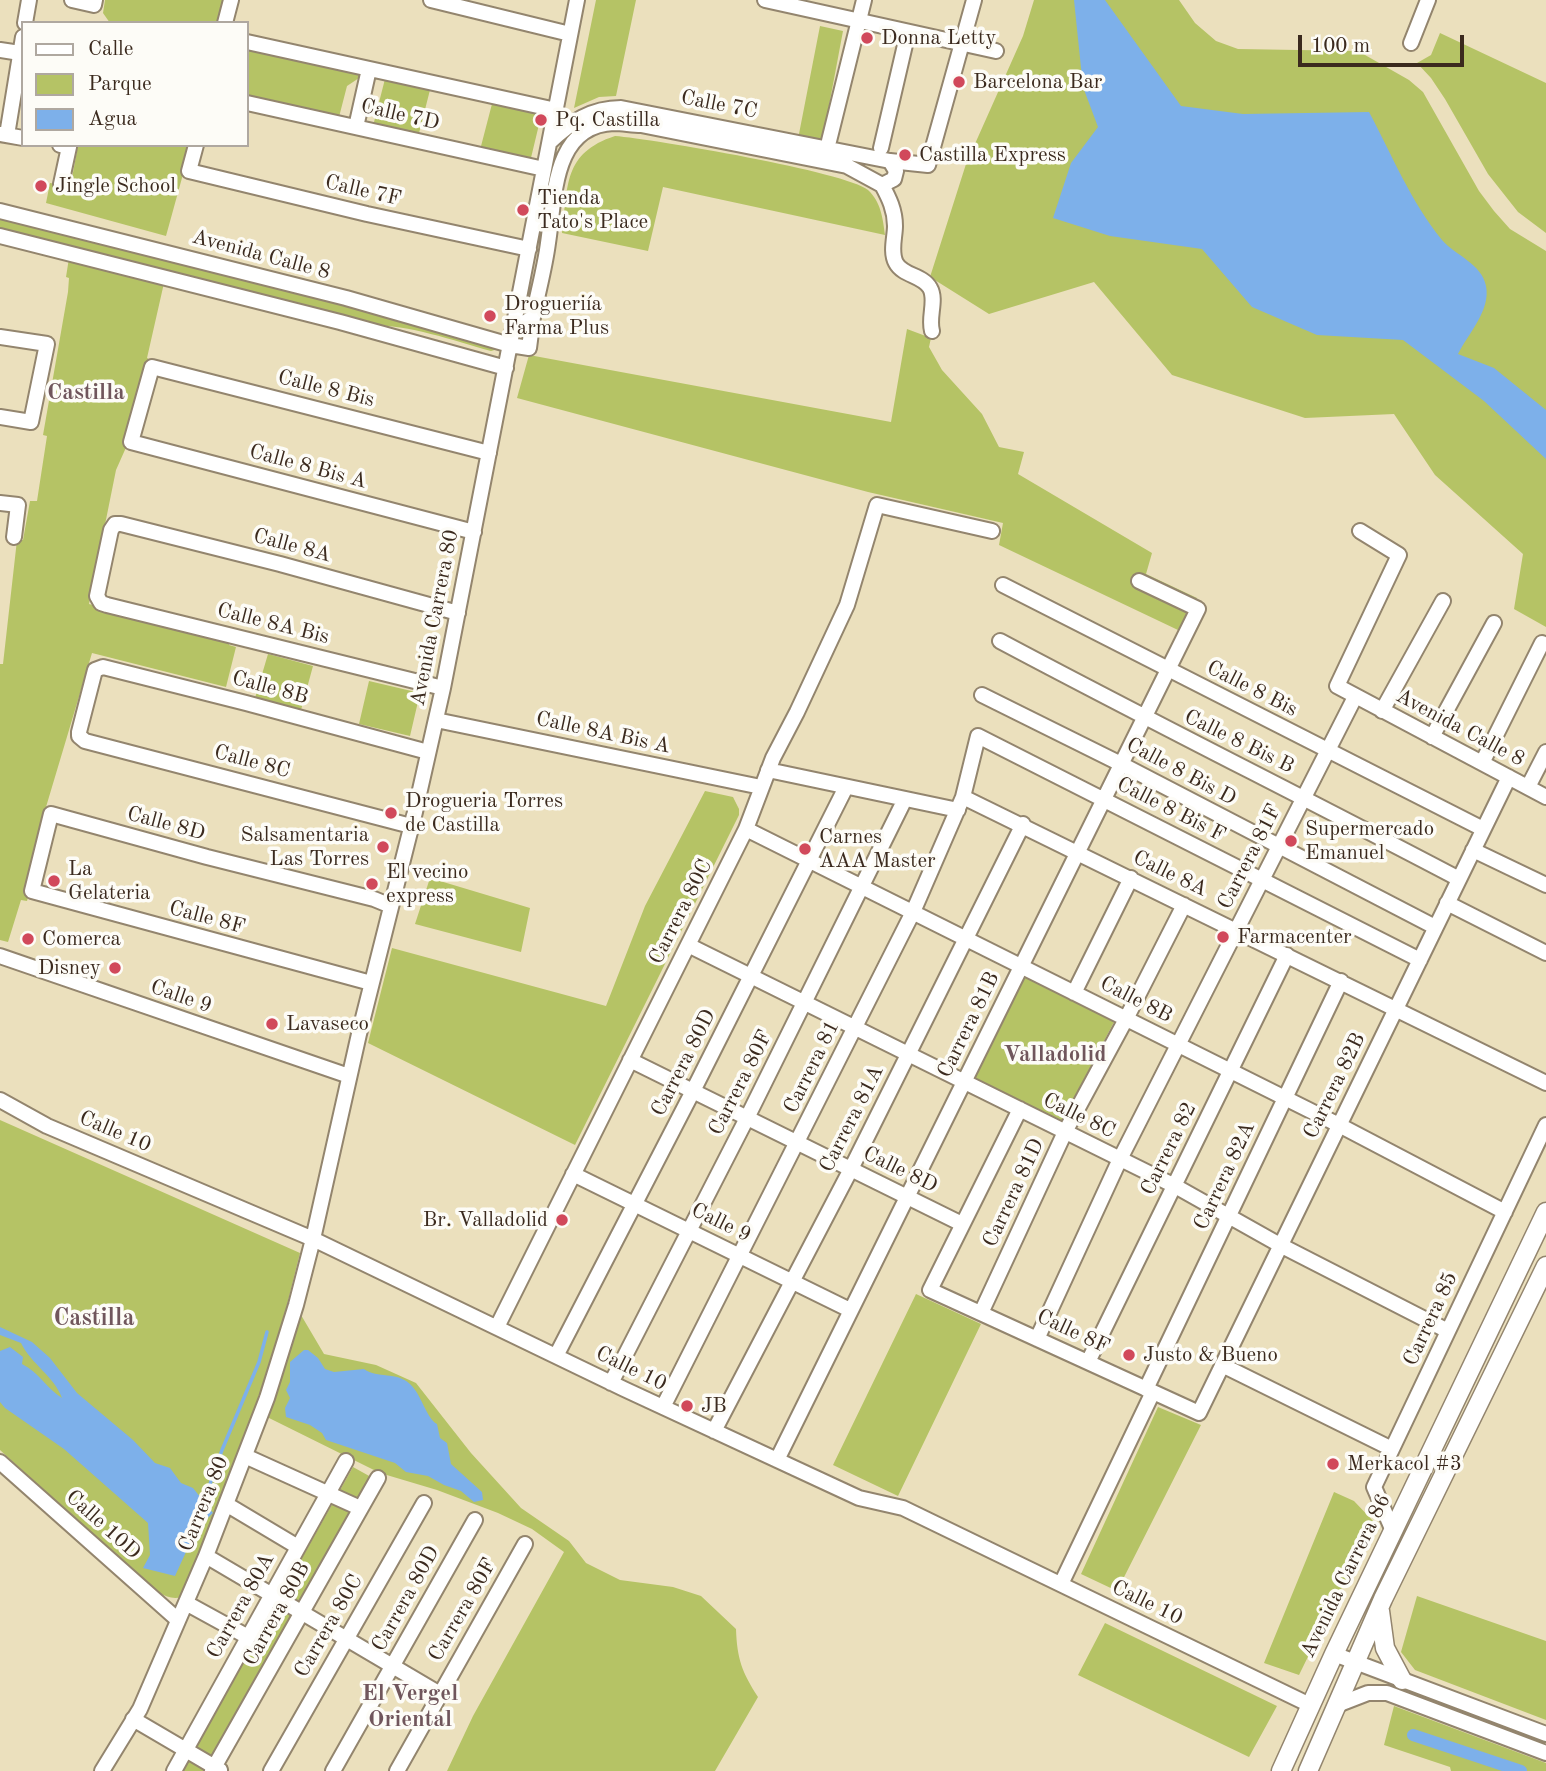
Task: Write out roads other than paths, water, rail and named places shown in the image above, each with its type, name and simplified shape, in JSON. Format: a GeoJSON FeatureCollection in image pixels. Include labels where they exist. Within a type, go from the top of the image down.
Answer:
{"type":"FeatureCollection","features":[{"type":"Feature","properties":{"kind":"main road","name":"Avenida Carrera 86"},"geometry":{"type":"LineString","coordinates":[[1281,1771],[1334,1654],[1546,1212]]}},
{"type":"Feature","properties":{"kind":"main road","name":"Avenida Carrera 86"},"geometry":{"type":"LineString","coordinates":[[1308,1771],[1380,1606],[1546,1266]]}},
{"type":"Feature","properties":{"kind":"main road"},"geometry":{"type":"LineString","coordinates":[[1380,1606],[1385,1648],[1402,1680]]}},
{"type":"Feature","properties":{"kind":"street"},"geometry":{"type":"LineString","coordinates":[[25,21],[29,0]]}},
{"type":"Feature","properties":{"kind":"street"},"geometry":{"type":"LineString","coordinates":[[72,0],[94,2]]}},
{"type":"Feature","properties":{"kind":"street"},"geometry":{"type":"LineString","coordinates":[[226,21],[231,0]]}},
{"type":"Feature","properties":{"kind":"street"},"geometry":{"type":"LineString","coordinates":[[431,0],[570,34]]}},
{"type":"Feature","properties":{"kind":"street","name":"Avenida Carrera 80"},"geometry":{"type":"LineString","coordinates":[[313,1239],[349,1076],[443,688],[577,0]]}},
{"type":"Feature","properties":{"kind":"street"},"geometry":{"type":"LineString","coordinates":[[765,0],[996,51]]}},
{"type":"Feature","properties":{"kind":"street"},"geometry":{"type":"LineString","coordinates":[[829,141],[864,0]]}},
{"type":"Feature","properties":{"kind":"street"},"geometry":{"type":"LineString","coordinates":[[961,43],[974,0]]}},
{"type":"Feature","properties":{"kind":"street"},"geometry":{"type":"LineString","coordinates":[[1411,43],[1428,0]]}},
{"type":"Feature","properties":{"kind":"street"},"geometry":{"type":"LineString","coordinates":[[881,148],[908,32]]}},
{"type":"Feature","properties":{"kind":"street"},"geometry":{"type":"LineString","coordinates":[[248,42],[556,110]]}},
{"type":"Feature","properties":{"kind":"street","name":"Calle 7C"},"geometry":{"type":"LineString","coordinates":[[549,143],[591,111],[621,108],[928,165],[961,43]]}},
{"type":"Feature","properties":{"kind":"street"},"geometry":{"type":"LineString","coordinates":[[4,135],[21,48]]}},
{"type":"Feature","properties":{"kind":"street"},"geometry":{"type":"LineString","coordinates":[[0,50],[20,54]]}},
{"type":"Feature","properties":{"kind":"street"},"geometry":{"type":"LineString","coordinates":[[356,127],[369,69]]}},
{"type":"Feature","properties":{"kind":"street","name":"Calle 7D"},"geometry":{"type":"LineString","coordinates":[[248,103],[544,169]]}},
{"type":"Feature","properties":{"kind":"street","name":"Calle 7C"},"geometry":{"type":"LineString","coordinates":[[533,317],[560,166],[565,152],[574,141],[599,126],[613,123],[641,125],[847,166],[882,185]]}},
{"type":"Feature","properties":{"kind":"street"},"geometry":{"type":"LineString","coordinates":[[61,184],[64,147]]}},
{"type":"Feature","properties":{"kind":"street","name":"Calle 7F"},"geometry":{"type":"LineString","coordinates":[[195,147],[189,171],[367,214],[529,249]]}},
{"type":"Feature","properties":{"kind":"street"},"geometry":{"type":"LineString","coordinates":[[890,160],[896,171],[894,179],[882,185],[894,210],[893,253],[896,263],[903,271],[930,286],[933,296],[930,325],[932,331]]}},
{"type":"Feature","properties":{"kind":"street","name":"Avenida Calle 8"},"geometry":{"type":"LineString","coordinates":[[0,211],[346,298],[510,345]]}},
{"type":"Feature","properties":{"kind":"street"},"geometry":{"type":"LineString","coordinates":[[0,236],[340,322],[506,368]]}},
{"type":"Feature","properties":{"kind":"street"},"geometry":{"type":"LineString","coordinates":[[514,323],[526,322],[533,317]]}},
{"type":"Feature","properties":{"kind":"street"},"geometry":{"type":"LineString","coordinates":[[510,345],[529,348],[533,317]]}},
{"type":"Feature","properties":{"kind":"street"},"geometry":{"type":"LineString","coordinates":[[0,337],[47,344],[32,422],[0,418]]}},
{"type":"Feature","properties":{"kind":"street","name":"Calle 8 Bis"},"geometry":{"type":"LineString","coordinates":[[131,442],[152,367],[489,453]]}},
{"type":"Feature","properties":{"kind":"street","name":"Calle 8 Bis A"},"geometry":{"type":"LineString","coordinates":[[131,442],[474,532]]}},
{"type":"Feature","properties":{"kind":"street"},"geometry":{"type":"LineString","coordinates":[[0,503],[18,505],[14,537]]}},
{"type":"Feature","properties":{"kind":"street","name":"Carrera 80C"},"geometry":{"type":"LineString","coordinates":[[497,1327],[746,829],[768,771],[847,605],[877,505],[992,531]]}},
{"type":"Feature","properties":{"kind":"street","name":"Calle 8A"},"geometry":{"type":"LineString","coordinates":[[97,596],[111,530],[115,524],[281,564],[458,613]]}},
{"type":"Feature","properties":{"kind":"street"},"geometry":{"type":"LineString","coordinates":[[1355,697],[1337,686],[1399,555],[1360,531]]}},
{"type":"Feature","properties":{"kind":"street","name":"Carrera 81B"},"geometry":{"type":"LineString","coordinates":[[777,1460],[1198,609],[1139,581]]}},
{"type":"Feature","properties":{"kind":"street","name":"Calle 8 Bis"},"geometry":{"type":"LineString","coordinates":[[1003,585],[1483,829]]}},
{"type":"Feature","properties":{"kind":"street","name":"Calle 8A Bis"},"geometry":{"type":"LineString","coordinates":[[97,596],[101,603],[107,605],[443,688]]}},
{"type":"Feature","properties":{"kind":"street"},"geometry":{"type":"LineString","coordinates":[[1382,711],[1443,601]]}},
{"type":"Feature","properties":{"kind":"street"},"geometry":{"type":"LineString","coordinates":[[1432,737],[1494,623]]}},
{"type":"Feature","properties":{"kind":"street","name":"Calle 8 Bis B"},"geometry":{"type":"LineString","coordinates":[[1000,641],[1459,879]]}},
{"type":"Feature","properties":{"kind":"street"},"geometry":{"type":"LineString","coordinates":[[1482,763],[1542,643]]}},
{"type":"Feature","properties":{"kind":"street","name":"Calle 8B"},"geometry":{"type":"LineString","coordinates":[[82,739],[79,732],[94,670],[99,667],[233,699],[428,752]]}},
{"type":"Feature","properties":{"kind":"street","name":"Calle 8 Bis D"},"geometry":{"type":"LineString","coordinates":[[982,695],[1436,927]]}},
{"type":"Feature","properties":{"kind":"street","name":"Avenida Calle 8"},"geometry":{"type":"LineString","coordinates":[[1355,697],[1546,797]]}},
{"type":"Feature","properties":{"kind":"street","name":"Carrera 81F"},"geometry":{"type":"LineString","coordinates":[[1037,1339],[1120,1159],[1355,697]]}},
{"type":"Feature","properties":{"kind":"street","name":"Calle 8A Bis A"},"geometry":{"type":"LineString","coordinates":[[436,720],[761,787]]}},
{"type":"Feature","properties":{"kind":"street","name":"Calle 8 Bis F"},"geometry":{"type":"LineString","coordinates":[[978,736],[1420,960]]}},
{"type":"Feature","properties":{"kind":"street","name":"Carrera 81"},"geometry":{"type":"LineString","coordinates":[[663,1407],[913,912],[960,803],[978,736]]}},
{"type":"Feature","properties":{"kind":"street","name":"Calle 8C"},"geometry":{"type":"LineString","coordinates":[[82,739],[411,826]]}},
{"type":"Feature","properties":{"kind":"street"},"geometry":{"type":"LineString","coordinates":[[1528,787],[1546,752]]}},
{"type":"Feature","properties":{"kind":"street"},"geometry":{"type":"LineString","coordinates":[[768,771],[905,799],[960,803]]}},
{"type":"Feature","properties":{"kind":"street","name":"Carrera 82B"},"geometry":{"type":"LineString","coordinates":[[1199,1413],[1508,777]]}},
{"type":"Feature","properties":{"kind":"street","name":"Carrera 80D"},"geometry":{"type":"LineString","coordinates":[[556,1356],[846,787]]}},
{"type":"Feature","properties":{"kind":"street","name":"Carrera 80F"},"geometry":{"type":"LineString","coordinates":[[611,1383],[805,1003],[905,799]]}},
{"type":"Feature","properties":{"kind":"street","name":"Calle 8A"},"geometry":{"type":"LineString","coordinates":[[960,803],[1023,824],[1546,1083]]}},
{"type":"Feature","properties":{"kind":"street","name":"Calle 8D"},"geometry":{"type":"LineString","coordinates":[[32,891],[51,814],[391,906]]}},
{"type":"Feature","properties":{"kind":"street","name":"Carrera 81A"},"geometry":{"type":"LineString","coordinates":[[715,1431],[851,1169],[1023,824]]}},
{"type":"Feature","properties":{"kind":"street","name":"Calle 8B"},"geometry":{"type":"LineString","coordinates":[[746,829],[1339,1125],[1505,1212]]}},
{"type":"Feature","properties":{"kind":"street"},"geometry":{"type":"LineString","coordinates":[[1473,850],[1546,885]]}},
{"type":"Feature","properties":{"kind":"street"},"geometry":{"type":"LineString","coordinates":[[1074,993],[1131,878]]}},
{"type":"Feature","properties":{"kind":"street","name":"Calle 8F"},"geometry":{"type":"LineString","coordinates":[[32,891],[372,983]]}},
{"type":"Feature","properties":{"kind":"street"},"geometry":{"type":"LineString","coordinates":[[1447,903],[1546,953]]}},
{"type":"Feature","properties":{"kind":"street","name":"Carrera 81D"},"geometry":{"type":"LineString","coordinates":[[981,1313],[1065,1132],[1184,905]]}},
{"type":"Feature","properties":{"kind":"street","name":"Calle 8C"},"geometry":{"type":"LineString","coordinates":[[688,945],[1175,1186],[1280,1245],[1448,1331]]}},
{"type":"Feature","properties":{"kind":"street","name":"Carrera 82"},"geometry":{"type":"LineString","coordinates":[[1088,1362],[1287,955]]}},
{"type":"Feature","properties":{"kind":"street","name":"Calle 9"},"geometry":{"type":"LineString","coordinates":[[0,956],[349,1076]]}},
{"type":"Feature","properties":{"kind":"street","name":"Carrera 82A"},"geometry":{"type":"LineString","coordinates":[[1061,1584],[1341,981]]}},
{"type":"Feature","properties":{"kind":"street","name":"Calle 8D"},"geometry":{"type":"LineString","coordinates":[[630,1060],[962,1224]]}},
{"type":"Feature","properties":{"kind":"street","name":"Calle 10"},"geometry":{"type":"LineString","coordinates":[[0,1100],[47,1126],[313,1239],[611,1383],[859,1498],[903,1508],[1310,1705]]}},
{"type":"Feature","properties":{"kind":"street"},"geometry":{"type":"LineString","coordinates":[[962,1224],[1020,1109]]}},
{"type":"Feature","properties":{"kind":"street","name":"Calle 10"},"geometry":{"type":"LineString","coordinates":[[0,1112],[47,1126]]}},
{"type":"Feature","properties":{"kind":"street","name":"Carrera 85"},"geometry":{"type":"LineString","coordinates":[[1393,1531],[1374,1487],[1546,1125]]}},
{"type":"Feature","properties":{"kind":"street","name":"Calle 9"},"geometry":{"type":"LineString","coordinates":[[573,1174],[850,1310]]}},
{"type":"Feature","properties":{"kind":"street","name":"Calle 8F"},"geometry":{"type":"LineString","coordinates":[[962,1224],[930,1290],[1199,1413]]}},
{"type":"Feature","properties":{"kind":"street","name":"Carrera 80"},"geometry":{"type":"LineString","coordinates":[[102,1771],[146,1696],[206,1556],[285,1344],[313,1239]]}},
{"type":"Feature","properties":{"kind":"street"},"geometry":{"type":"LineString","coordinates":[[1222,1365],[1392,1449]]}},
{"type":"Feature","properties":{"kind":"street"},"geometry":{"type":"LineString","coordinates":[[245,1456],[360,1508]]}},
{"type":"Feature","properties":{"kind":"street","name":"Carrera 80A"},"geometry":{"type":"LineString","coordinates":[[174,1771],[346,1461]]}},
{"type":"Feature","properties":{"kind":"street","name":"Calle 10D"},"geometry":{"type":"LineString","coordinates":[[0,1462],[177,1620]]}},
{"type":"Feature","properties":{"kind":"street","name":"Carrera 80B"},"geometry":{"type":"LineString","coordinates":[[216,1770],[378,1478]]}},
{"type":"Feature","properties":{"kind":"street","name":"Carrera 80C"},"geometry":{"type":"LineString","coordinates":[[271,1771],[424,1503]]}},
{"type":"Feature","properties":{"kind":"street"},"geometry":{"type":"LineString","coordinates":[[226,1504],[298,1546]]}},
{"type":"Feature","properties":{"kind":"street","name":"Carrera 80D"},"geometry":{"type":"LineString","coordinates":[[334,1771],[475,1520]]}},
{"type":"Feature","properties":{"kind":"street","name":"Carrera 80F"},"geometry":{"type":"LineString","coordinates":[[397,1771],[525,1544]]}},
{"type":"Feature","properties":{"kind":"street"},"geometry":{"type":"LineString","coordinates":[[206,1556],[440,1694]]}},
{"type":"Feature","properties":{"kind":"street"},"geometry":{"type":"LineString","coordinates":[[186,1603],[248,1637]]}},
{"type":"Feature","properties":{"kind":"street"},"geometry":{"type":"LineString","coordinates":[[1334,1654],[1546,1734]]}},
{"type":"Feature","properties":{"kind":"street"},"geometry":{"type":"LineString","coordinates":[[1336,1705],[1368,1693],[1387,1693],[1546,1753]]}},
{"type":"Feature","properties":{"kind":"street"},"geometry":{"type":"LineString","coordinates":[[133,1719],[216,1770]]}},
{"type":"Feature","properties":{"kind":"water"},"geometry":{"type":"Polygon","coordinates":[[[1074,0],[1105,0],[1181,106],[1243,114],[1369,112],[1411,194],[1431,225],[1447,245],[1474,266],[1486,286],[1487,295],[1482,313],[1458,354],[1494,368],[1546,410],[1546,459],[1484,401],[1403,340],[1317,335],[1252,307],[1202,249],[1110,236],[1053,218],[1071,163],[1098,127],[1083,87],[1074,0]]]}},
{"type":"Feature","properties":{"kind":"water"},"geometry":{"type":"Polygon","coordinates":[[[0,1327],[32,1342],[50,1358],[77,1393],[133,1440],[155,1463],[170,1468],[181,1483],[193,1488],[213,1513],[197,1528],[175,1576],[143,1568],[150,1555],[148,1523],[64,1449],[0,1402],[0,1351],[10,1347],[23,1357],[22,1364],[62,1398],[54,1383],[21,1343],[0,1335],[0,1327]]]}},
{"type":"Feature","properties":{"kind":"water"},"geometry":{"type":"Polygon","coordinates":[[[304,1350],[318,1358],[325,1369],[334,1372],[364,1369],[375,1374],[399,1378],[410,1384],[437,1424],[440,1438],[447,1443],[451,1464],[482,1492],[483,1500],[474,1502],[461,1491],[428,1476],[406,1472],[395,1463],[326,1440],[322,1433],[310,1425],[286,1417],[285,1408],[290,1398],[286,1390],[290,1382],[290,1362],[304,1350]]]}},
{"type":"Feature","properties":{"kind":"waterway"},"geometry":{"type":"LineString","coordinates":[[203,1504],[222,1450],[259,1362],[267,1332]]}},
{"type":"Feature","properties":{"kind":"waterway"},"geometry":{"type":"LineString","coordinates":[[1413,1735],[1521,1771]]}},
{"type":"Feature","properties":{"kind":"place","name":"Donna Letty"},"geometry":{"type":"Point","coordinates":[867,38]}},
{"type":"Feature","properties":{"kind":"place","name":"Barcelona Bar"},"geometry":{"type":"Point","coordinates":[959,82]}},
{"type":"Feature","properties":{"kind":"place","name":"Pq. Castilla"},"geometry":{"type":"Point","coordinates":[541,120]}},
{"type":"Feature","properties":{"kind":"place","name":"Castilla Express"},"geometry":{"type":"Point","coordinates":[905,155]}},
{"type":"Feature","properties":{"kind":"place","name":"Jingle School"},"geometry":{"type":"Point","coordinates":[41,186]}},
{"type":"Feature","properties":{"kind":"place","name":"Tienda Tato's Place"},"geometry":{"type":"Point","coordinates":[523,210]}},
{"type":"Feature","properties":{"kind":"place","name":"Drogueriía Farma Plus"},"geometry":{"type":"Point","coordinates":[490,316]}},
{"type":"Feature","properties":{"kind":"place","name":"Drogueria Torres de Castilla"},"geometry":{"type":"Point","coordinates":[391,813]}},
{"type":"Feature","properties":{"kind":"place","name":"Supermercado Emanuel"},"geometry":{"type":"Point","coordinates":[1291,841]}},
{"type":"Feature","properties":{"kind":"place","name":"Salsamentaria Las Torres"},"geometry":{"type":"Point","coordinates":[383,847]}},
{"type":"Feature","properties":{"kind":"place","name":"Carnes AAA Master"},"geometry":{"type":"Point","coordinates":[805,849]}},
{"type":"Feature","properties":{"kind":"place","name":"La Gelateria"},"geometry":{"type":"Point","coordinates":[54,881]}},
{"type":"Feature","properties":{"kind":"place","name":"El vecino express"},"geometry":{"type":"Point","coordinates":[372,884]}},
{"type":"Feature","properties":{"kind":"place","name":"Farmacenter"},"geometry":{"type":"Point","coordinates":[1223,937]}},
{"type":"Feature","properties":{"kind":"place","name":"Comerca"},"geometry":{"type":"Point","coordinates":[28,939]}},
{"type":"Feature","properties":{"kind":"place","name":"Disney"},"geometry":{"type":"Point","coordinates":[115,968]}},
{"type":"Feature","properties":{"kind":"place","name":"Lavaseco"},"geometry":{"type":"Point","coordinates":[272,1024]}},
{"type":"Feature","properties":{"kind":"place","name":"Br. Valladolid"},"geometry":{"type":"Point","coordinates":[562,1220]}},
{"type":"Feature","properties":{"kind":"place","name":"Justo & Bueno"},"geometry":{"type":"Point","coordinates":[1129,1355]}},
{"type":"Feature","properties":{"kind":"place","name":"JB"},"geometry":{"type":"Point","coordinates":[687,1406]}},
{"type":"Feature","properties":{"kind":"place","name":"Merkacol #3"},"geometry":{"type":"Point","coordinates":[1333,1464]}},
{"type":"Feature","properties":{"kind":"district","name":"Castilla"},"geometry":{"type":"Point","coordinates":[86,393]}},
{"type":"Feature","properties":{"kind":"district","name":"Valladolid"},"geometry":{"type":"Point","coordinates":[1055,1055]}},
{"type":"Feature","properties":{"kind":"district","name":"Castilla"},"geometry":{"type":"Point","coordinates":[94,1319]}},
{"type":"Feature","properties":{"kind":"district","name":"El Vergel Oriental"},"geometry":{"type":"Point","coordinates":[410,1707]}}]}
